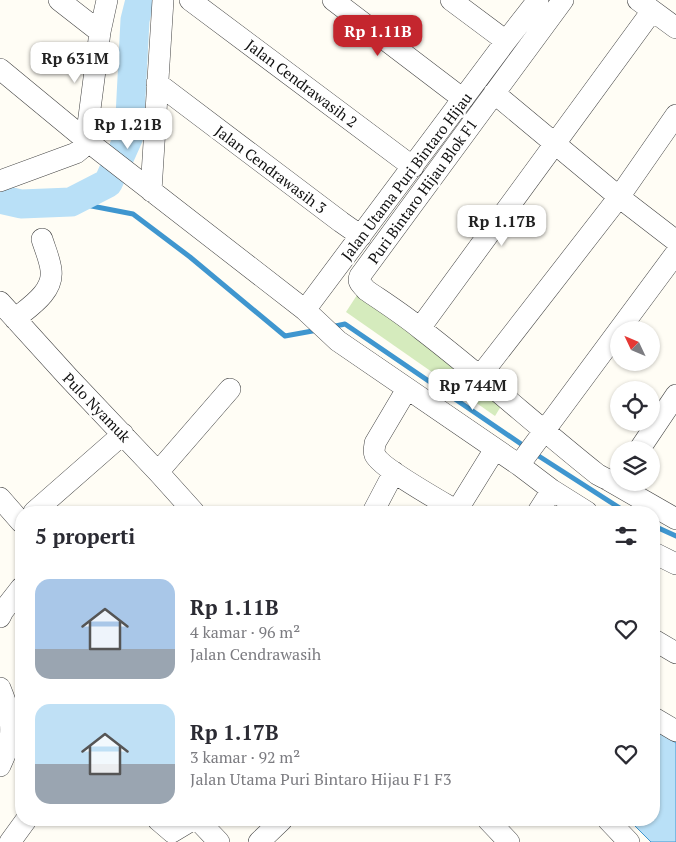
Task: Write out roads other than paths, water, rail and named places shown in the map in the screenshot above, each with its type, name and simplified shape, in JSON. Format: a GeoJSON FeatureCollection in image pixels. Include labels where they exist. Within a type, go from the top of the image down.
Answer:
{"type":"FeatureCollection","features":[{"type":"Feature","properties":{"kind":"street"},"geometry":{"type":"LineString","coordinates":[[59,0],[100,32]]}},
{"type":"Feature","properties":{"kind":"street"},"geometry":{"type":"LineString","coordinates":[[92,144],[100,32],[107,0]]}},
{"type":"Feature","properties":{"kind":"street"},"geometry":{"type":"LineString","coordinates":[[143,185],[157,83],[163,0]]}},
{"type":"Feature","properties":{"kind":"street","name":"Jalan Cendrawasih 2"},"geometry":{"type":"LineString","coordinates":[[190,0],[413,167]]}},
{"type":"Feature","properties":{"kind":"street"},"geometry":{"type":"LineString","coordinates":[[332,0],[463,99]]}},
{"type":"Feature","properties":{"kind":"street","name":"Jalan Utama Puri Bintaro Hijau"},"geometry":{"type":"LineString","coordinates":[[311,316],[361,236],[538,0]]}},
{"type":"Feature","properties":{"kind":"street"},"geometry":{"type":"LineString","coordinates":[[563,0],[494,93],[619,197],[676,241]]}},
{"type":"Feature","properties":{"kind":"street"},"geometry":{"type":"LineString","coordinates":[[453,1],[506,41]]}},
{"type":"Feature","properties":{"kind":"street"},"geometry":{"type":"LineString","coordinates":[[655,506],[540,436],[480,376],[420,328],[555,144],[645,5],[676,28]]}},
{"type":"Feature","properties":{"kind":"street"},"geometry":{"type":"LineString","coordinates":[[0,69],[143,185],[311,316],[338,341],[495,449],[521,463],[552,490],[577,506]]}},
{"type":"Feature","properties":{"kind":"street","name":"Jalan Cendrawasih 3"},"geometry":{"type":"LineString","coordinates":[[157,83],[361,236]]}},
{"type":"Feature","properties":{"kind":"street","name":"Puri Bintaro Hijau Blok F1"},"geometry":{"type":"LineString","coordinates":[[420,328],[366,290],[358,280],[494,93]]}},
{"type":"Feature","properties":{"kind":"street"},"geometry":{"type":"LineString","coordinates":[[480,376],[619,197],[676,115]]}},
{"type":"Feature","properties":{"kind":"street"},"geometry":{"type":"LineString","coordinates":[[0,180],[76,153],[92,144]]}},
{"type":"Feature","properties":{"kind":"street"},"geometry":{"type":"LineString","coordinates":[[15,319],[43,294],[48,286],[51,269],[42,240]]}},
{"type":"Feature","properties":{"kind":"street"},"geometry":{"type":"LineString","coordinates":[[521,463],[676,253]]}},
{"type":"Feature","properties":{"kind":"street","name":"Pulo Nyamuk"},"geometry":{"type":"LineString","coordinates":[[0,302],[68,378],[123,434],[189,506]]}},
{"type":"Feature","properties":{"kind":"street"},"geometry":{"type":"LineString","coordinates":[[158,472],[230,389]]}},
{"type":"Feature","properties":{"kind":"street"},"geometry":{"type":"LineString","coordinates":[[407,389],[375,443],[374,451],[376,457],[394,472],[448,506]]}},
{"type":"Feature","properties":{"kind":"street"},"geometry":{"type":"LineString","coordinates":[[645,441],[676,395]]}},
{"type":"Feature","properties":{"kind":"street"},"geometry":{"type":"LineString","coordinates":[[44,506],[123,434]]}},
{"type":"Feature","properties":{"kind":"street"},"geometry":{"type":"LineString","coordinates":[[461,506],[495,449]]}},
{"type":"Feature","properties":{"kind":"street"},"geometry":{"type":"LineString","coordinates":[[376,506],[394,472]]}},
{"type":"Feature","properties":{"kind":"street"},"geometry":{"type":"LineString","coordinates":[[542,506],[552,490]]}},
{"type":"Feature","properties":{"kind":"street"},"geometry":{"type":"LineString","coordinates":[[0,498],[15,515]]}},
{"type":"Feature","properties":{"kind":"street"},"geometry":{"type":"LineString","coordinates":[[660,509],[676,519]]}},
{"type":"Feature","properties":{"kind":"street"},"geometry":{"type":"LineString","coordinates":[[660,556],[676,564]]}},
{"type":"Feature","properties":{"kind":"street"},"geometry":{"type":"LineString","coordinates":[[0,617],[15,596]]}},
{"type":"Feature","properties":{"kind":"street"},"geometry":{"type":"LineString","coordinates":[[660,644],[676,653]]}},
{"type":"Feature","properties":{"kind":"street"},"geometry":{"type":"LineString","coordinates":[[0,688],[7,704],[10,721],[9,742],[0,766]]}},
{"type":"Feature","properties":{"kind":"street"},"geometry":{"type":"LineString","coordinates":[[660,722],[676,731]]}},
{"type":"Feature","properties":{"kind":"street"},"geometry":{"type":"LineString","coordinates":[[10,842],[22,826]]}},
{"type":"Feature","properties":{"kind":"street"},"geometry":{"type":"LineString","coordinates":[[165,826],[172,832],[182,826]]}},
{"type":"Feature","properties":{"kind":"street"},"geometry":{"type":"LineString","coordinates":[[204,826],[219,842]]}},
{"type":"Feature","properties":{"kind":"street"},"geometry":{"type":"LineString","coordinates":[[259,842],[276,826]]}},
{"type":"Feature","properties":{"kind":"street"},"geometry":{"type":"LineString","coordinates":[[494,826],[509,842]]}},
{"type":"Feature","properties":{"kind":"street"},"geometry":{"type":"LineString","coordinates":[[614,826],[629,842]]}},
{"type":"Feature","properties":{"kind":"water"},"geometry":{"type":"Polygon","coordinates":[[[660,732],[676,743],[676,842],[651,842],[635,826],[660,826],[660,732]]]}},
{"type":"Feature","properties":{"kind":"waterway"},"geometry":{"type":"LineString","coordinates":[[0,199],[21,204],[71,202],[108,183],[129,136],[135,20],[140,0]]}},
{"type":"Feature","properties":{"kind":"waterway"},"geometry":{"type":"LineString","coordinates":[[71,202],[133,214],[190,257],[285,336],[318,330]]}},
{"type":"Feature","properties":{"kind":"waterway"},"geometry":{"type":"LineString","coordinates":[[331,327],[345,324],[527,448]]}},
{"type":"Feature","properties":{"kind":"waterway"},"geometry":{"type":"LineString","coordinates":[[534,453],[617,506]]}},
{"type":"Feature","properties":{"kind":"waterway"},"geometry":{"type":"LineString","coordinates":[[660,529],[676,536]]}}]}
